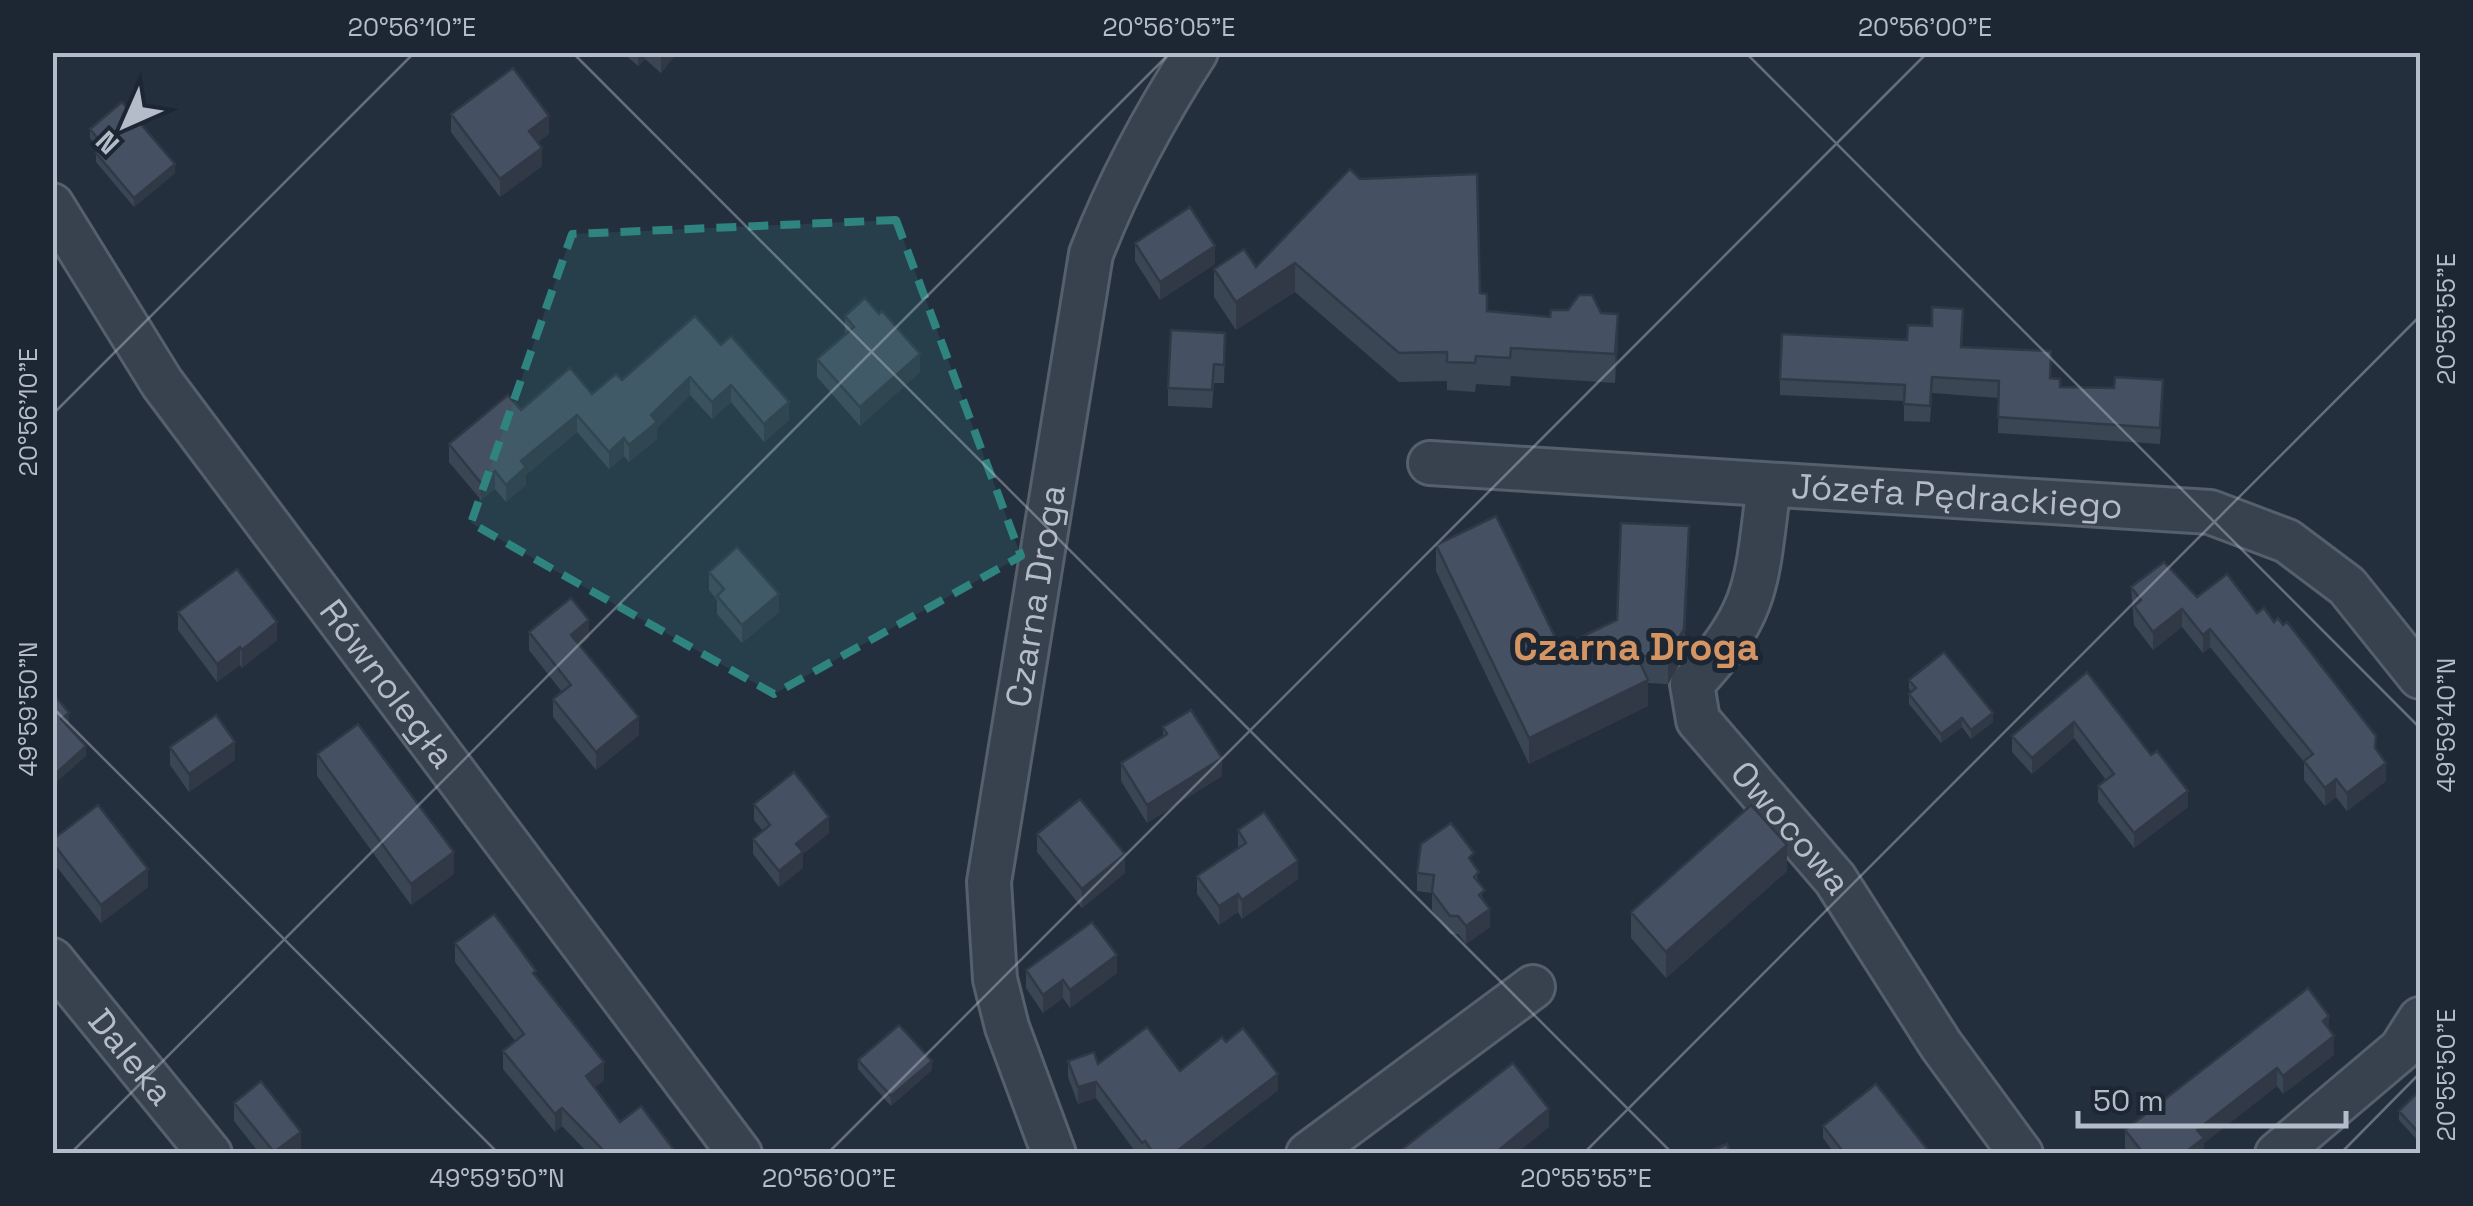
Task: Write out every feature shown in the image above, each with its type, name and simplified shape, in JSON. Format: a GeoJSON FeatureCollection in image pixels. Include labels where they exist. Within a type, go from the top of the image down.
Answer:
{"type":"FeatureCollection","features":[{"type":"Feature","properties":{"kind":"street","name":"Czarna Droga"},"geometry":{"type":"LineString","coordinates":[[1054,1154],[1007,1027],[995,979],[989,882],[1091,254],[1112,198],[1152,120],[1196,52]]}},
{"type":"Feature","properties":{"kind":"street","name":"Równoległa"},"geometry":{"type":"LineString","coordinates":[[52,204],[162,383],[740,1154]]}},
{"type":"Feature","properties":{"kind":"street","name":"Józefa Pędrackiego"},"geometry":{"type":"LineString","coordinates":[[1430,463],[2210,512],[2287,541],[2348,586],[2420,677]]}},
{"type":"Feature","properties":{"kind":"street","name":"Owocowa"},"geometry":{"type":"LineString","coordinates":[[1769,485],[1754,595],[1731,642],[1692,684],[1698,720],[1835,879],[1941,1045],[2021,1154]]}},
{"type":"Feature","properties":{"kind":"street","name":"Daleka"},"geometry":{"type":"LineString","coordinates":[[52,960],[210,1154]]}},
{"type":"Feature","properties":{"kind":"street"},"geometry":{"type":"LineString","coordinates":[[1308,1154],[1532,987]]}},
{"type":"Feature","properties":{"kind":"street"},"geometry":{"type":"LineString","coordinates":[[2277,1154],[2402,1049],[2420,1019]]}},
{"type":"Feature","properties":{"kind":"highlighted area"},"geometry":{"type":"Polygon","coordinates":[[[896,220],[1021,556],[774,694],[471,523],[572,234],[896,220]]]}},
{"type":"Feature","properties":{"kind":"building"},"geometry":{"type":"Polygon","coordinates":[[[513,68],[549,116],[529,131],[542,148],[500,179],[451,114],[513,68]]]}},
{"type":"Feature","properties":{"kind":"building"},"geometry":{"type":"Polygon","coordinates":[[[122,102],[175,164],[134,198],[96,153],[104,146],[90,129],[122,102]]]}},
{"type":"Feature","properties":{"kind":"building"},"geometry":{"type":"Polygon","coordinates":[[[1350,169],[1360,179],[1477,174],[1480,293],[1487,294],[1487,311],[1550,317],[1551,310],[1568,310],[1579,295],[1592,295],[1601,313],[1618,314],[1615,354],[1511,348],[1510,358],[1476,356],[1475,363],[1447,362],[1447,352],[1399,353],[1295,263],[1236,302],[1214,269],[1244,249],[1256,267],[1350,169]]]}},
{"type":"Feature","properties":{"kind":"building"},"geometry":{"type":"Polygon","coordinates":[[[1190,207],[1215,246],[1160,282],[1135,243],[1190,207]]]}},
{"type":"Feature","properties":{"kind":"building"},"geometry":{"type":"Polygon","coordinates":[[[865,298],[879,314],[882,311],[920,354],[860,407],[817,359],[854,327],[845,316],[865,298]]]}},
{"type":"Feature","properties":{"kind":"building"},"geometry":{"type":"Polygon","coordinates":[[[1932,307],[1963,309],[1961,347],[2051,351],[2050,378],[2060,379],[2060,387],[2114,388],[2115,377],[2163,380],[2160,428],[1998,417],[1999,381],[1932,377],[1930,406],[1904,404],[1905,385],[1780,379],[1782,334],[1907,340],[1908,325],[1932,326],[1932,307]]]}},
{"type":"Feature","properties":{"kind":"building"},"geometry":{"type":"Polygon","coordinates":[[[695,316],[721,345],[731,336],[789,402],[764,424],[731,385],[712,402],[690,377],[651,415],[657,422],[629,445],[624,438],[609,452],[577,415],[521,461],[526,467],[506,485],[495,471],[481,483],[449,444],[508,395],[521,410],[570,368],[592,394],[616,374],[622,380],[695,316]]]}},
{"type":"Feature","properties":{"kind":"building"},"geometry":{"type":"Polygon","coordinates":[[[1171,330],[1225,333],[1224,365],[1214,364],[1212,390],[1168,388],[1171,330]]]}},
{"type":"Feature","properties":{"kind":"building"},"geometry":{"type":"Polygon","coordinates":[[[1496,516],[1560,647],[1617,620],[1621,523],[1689,526],[1684,629],[1668,657],[1637,656],[1648,680],[1529,738],[1436,545],[1496,516]]]}},
{"type":"Feature","properties":{"kind":"building"},"geometry":{"type":"Polygon","coordinates":[[[737,547],[779,594],[742,625],[717,596],[724,589],[709,572],[737,547]]]}},
{"type":"Feature","properties":{"kind":"building"},"geometry":{"type":"Polygon","coordinates":[[[2164,562],[2197,597],[2227,574],[2257,613],[2264,608],[2274,622],[2278,618],[2283,625],[2287,622],[2376,736],[2375,748],[2386,763],[2347,793],[2336,779],[2325,788],[2304,761],[2313,754],[2210,629],[2203,635],[2182,609],[2153,632],[2134,606],[2141,600],[2131,587],[2164,562]]]}},
{"type":"Feature","properties":{"kind":"building"},"geometry":{"type":"Polygon","coordinates":[[[237,569],[277,622],[217,664],[178,612],[237,569]]]}},
{"type":"Feature","properties":{"kind":"building"},"geometry":{"type":"Polygon","coordinates":[[[571,598],[589,620],[571,635],[639,717],[596,752],[553,699],[571,685],[529,632],[571,598]]]}},
{"type":"Feature","properties":{"kind":"building"},"geometry":{"type":"Polygon","coordinates":[[[1944,652],[1993,713],[1971,730],[1962,718],[1941,734],[1909,694],[1916,688],[1909,680],[1944,652]]]}},
{"type":"Feature","properties":{"kind":"building"},"geometry":{"type":"Polygon","coordinates":[[[2087,672],[2151,755],[2157,751],[2188,791],[2134,833],[2098,786],[2114,774],[2074,722],[2032,758],[2012,736],[2087,672]]]}},
{"type":"Feature","properties":{"kind":"building"},"geometry":{"type":"Polygon","coordinates":[[[52,692],[69,713],[61,719],[86,746],[52,777],[52,692]]]}},
{"type":"Feature","properties":{"kind":"building"},"geometry":{"type":"Polygon","coordinates":[[[1191,710],[1222,758],[1147,805],[1121,763],[1167,734],[1163,727],[1191,710]]]}},
{"type":"Feature","properties":{"kind":"building"},"geometry":{"type":"Polygon","coordinates":[[[216,715],[235,742],[189,774],[170,747],[216,715]]]}},
{"type":"Feature","properties":{"kind":"building"},"geometry":{"type":"Polygon","coordinates":[[[358,724],[454,852],[411,884],[317,754],[358,724]]]}},
{"type":"Feature","properties":{"kind":"building"},"geometry":{"type":"Polygon","coordinates":[[[794,772],[829,817],[796,844],[803,852],[779,871],[753,839],[770,825],[754,804],[794,772]]]}},
{"type":"Feature","properties":{"kind":"building"},"geometry":{"type":"Polygon","coordinates":[[[1080,799],[1125,854],[1082,889],[1037,834],[1080,799]]]}},
{"type":"Feature","properties":{"kind":"building"},"geometry":{"type":"Polygon","coordinates":[[[98,805],[148,869],[101,905],[52,842],[98,805]]]}},
{"type":"Feature","properties":{"kind":"building"},"geometry":{"type":"Polygon","coordinates":[[[1751,805],[1787,845],[1666,952],[1631,912],[1751,805]]]}},
{"type":"Feature","properties":{"kind":"building"},"geometry":{"type":"Polygon","coordinates":[[[1264,812],[1298,861],[1242,900],[1238,894],[1219,906],[1197,876],[1246,843],[1238,830],[1264,812]]]}},
{"type":"Feature","properties":{"kind":"building"},"geometry":{"type":"Polygon","coordinates":[[[1451,823],[1474,853],[1469,858],[1479,872],[1474,877],[1485,890],[1479,895],[1490,909],[1466,926],[1458,916],[1450,916],[1432,892],[1434,875],[1417,873],[1421,844],[1451,823]]]}},
{"type":"Feature","properties":{"kind":"building"},"geometry":{"type":"Polygon","coordinates":[[[494,914],[536,971],[533,973],[604,1062],[586,1076],[620,1122],[641,1106],[677,1154],[607,1154],[562,1108],[555,1114],[503,1051],[524,1034],[455,943],[494,914]]]}},
{"type":"Feature","properties":{"kind":"building"},"geometry":{"type":"Polygon","coordinates":[[[1092,922],[1117,955],[1070,990],[1063,980],[1043,995],[1026,970],[1092,922]]]}},
{"type":"Feature","properties":{"kind":"building"},"geometry":{"type":"Polygon","coordinates":[[[2308,988],[2329,1016],[2323,1021],[2334,1036],[2283,1076],[2277,1068],[2197,1130],[2204,1138],[2183,1154],[2144,1154],[2125,1130],[2308,988]]]}},
{"type":"Feature","properties":{"kind":"building"},"geometry":{"type":"Polygon","coordinates":[[[899,1025],[932,1061],[891,1096],[858,1060],[899,1025]]]}},
{"type":"Feature","properties":{"kind":"building"},"geometry":{"type":"Polygon","coordinates":[[[1147,1027],[1180,1071],[1222,1037],[1226,1042],[1243,1028],[1278,1074],[1173,1154],[1154,1154],[1096,1082],[1078,1087],[1068,1061],[1094,1052],[1098,1064],[1147,1027]]]}},
{"type":"Feature","properties":{"kind":"building"},"geometry":{"type":"Polygon","coordinates":[[[1513,1063],[1549,1109],[1494,1154],[1396,1154],[1513,1063]]]}},
{"type":"Feature","properties":{"kind":"building"},"geometry":{"type":"Polygon","coordinates":[[[261,1081],[301,1132],[274,1152],[234,1103],[261,1081]]]}},
{"type":"Feature","properties":{"kind":"building"},"geometry":{"type":"Polygon","coordinates":[[[1876,1084],[1931,1154],[1845,1154],[1823,1126],[1876,1084]]]}},
{"type":"Feature","properties":{"kind":"building"},"geometry":{"type":"Polygon","coordinates":[[[2420,1090],[2420,1134],[2399,1111],[2420,1090]]]}},
{"type":"Feature","properties":{"kind":"building"},"geometry":{"type":"Polygon","coordinates":[[[1727,1144],[1731,1154],[1703,1154],[1727,1144]]]}},
{"type":"Feature","properties":{"kind":"district","name":"Czarna Droga"},"geometry":{"type":"Point","coordinates":[1636,647]}}]}
